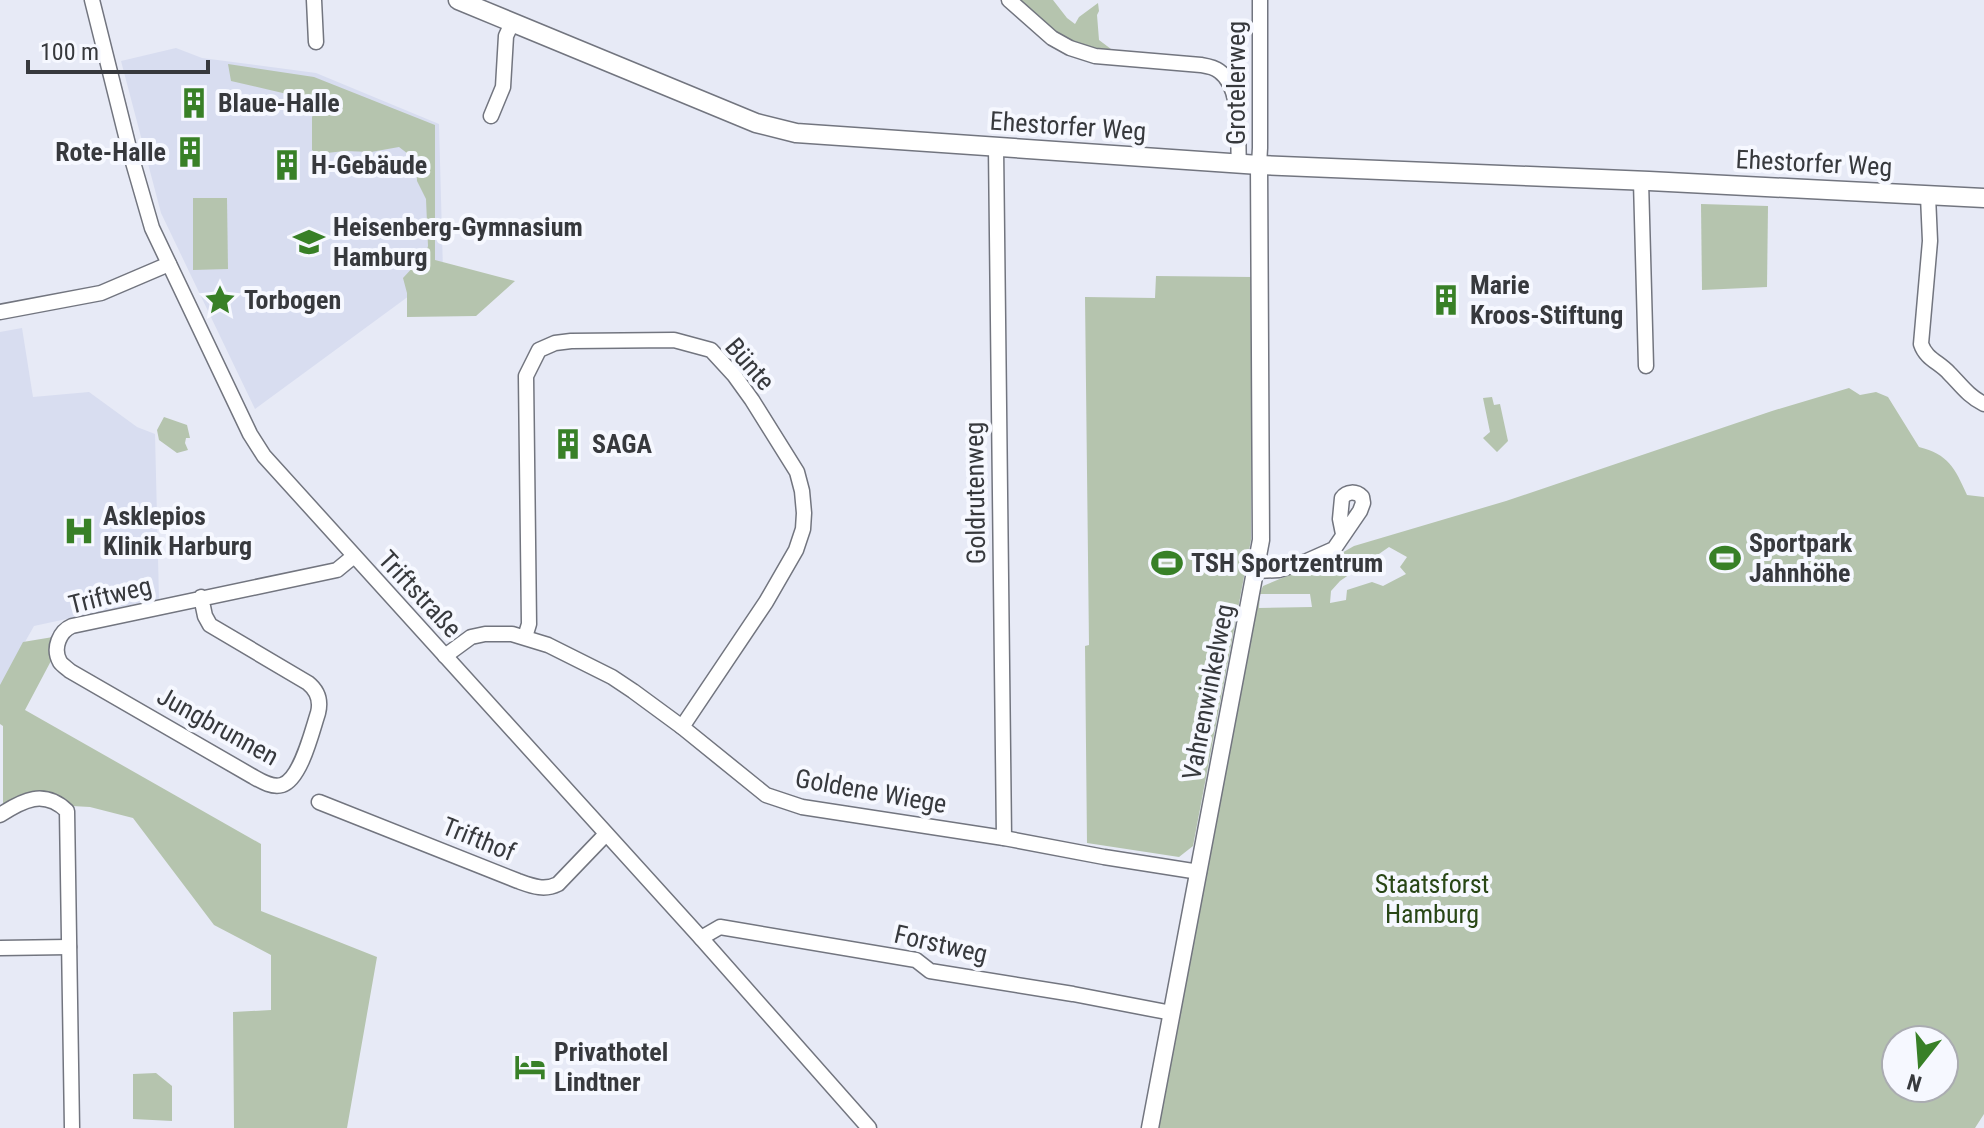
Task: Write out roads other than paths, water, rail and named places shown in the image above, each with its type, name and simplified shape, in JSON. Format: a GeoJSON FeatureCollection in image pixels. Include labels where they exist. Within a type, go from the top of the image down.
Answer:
{"type":"FeatureCollection","features":[{"type":"Feature","properties":{"kind":"main road","name":"Ehestorfer Weg"},"geometry":{"type":"LineString","coordinates":[[458,0],[766,127],[812,134],[1239,164],[1984,198]]}},
{"type":"Feature","properties":{"kind":"street","name":"Triftstraße"},"geometry":{"type":"LineString","coordinates":[[92,0],[152,228],[250,434],[264,456],[869,1128]]}},
{"type":"Feature","properties":{"kind":"street"},"geometry":{"type":"LineString","coordinates":[[314,0],[316,42]]}},
{"type":"Feature","properties":{"kind":"street"},"geometry":{"type":"LineString","coordinates":[[1009,0],[1052,38],[1070,48],[1095,56],[1216,69],[1225,76],[1236,99],[1239,164]]}},
{"type":"Feature","properties":{"kind":"street","name":"Grotelerweg"},"geometry":{"type":"LineString","coordinates":[[1259,165],[1260,0]]}},
{"type":"Feature","properties":{"kind":"street"},"geometry":{"type":"LineString","coordinates":[[491,116],[503,87],[506,36],[512,23]]}},
{"type":"Feature","properties":{"kind":"street","name":"Goldrutenweg"},"geometry":{"type":"LineString","coordinates":[[996,147],[1004,838]]}},
{"type":"Feature","properties":{"kind":"street","name":"Vahrenwinkelweg"},"geometry":{"type":"LineString","coordinates":[[1150,1128],[1261,540],[1259,165]]}},
{"type":"Feature","properties":{"kind":"street"},"geometry":{"type":"LineString","coordinates":[[1641,181],[1646,366]]}},
{"type":"Feature","properties":{"kind":"street"},"geometry":{"type":"LineString","coordinates":[[1928,196],[1930,241],[1921,344],[1924,352],[1948,371],[1973,398],[1984,404]]}},
{"type":"Feature","properties":{"kind":"street"},"geometry":{"type":"LineString","coordinates":[[0,312],[101,293],[169,264]]}},
{"type":"Feature","properties":{"kind":"street","name":"Bünte"},"geometry":{"type":"LineString","coordinates":[[525,637],[529,624],[526,376],[539,350],[555,343],[571,341],[658,340],[674,340],[711,350],[752,400],[797,472],[802,491],[803,529],[796,550],[774,589],[682,727]]}},
{"type":"Feature","properties":{"kind":"street"},"geometry":{"type":"LineString","coordinates":[[1256,571],[1279,570],[1307,561],[1334,549],[1343,534]]}},
{"type":"Feature","properties":{"kind":"street","name":"Triftweg"},"geometry":{"type":"LineString","coordinates":[[62,632],[72,626],[337,570],[354,556]]}},
{"type":"Feature","properties":{"kind":"street","name":"Jungbrunnen"},"geometry":{"type":"LineString","coordinates":[[62,632],[58,639],[58,656],[60,663],[70,671],[252,776],[269,784],[281,785],[291,780],[299,767],[318,713],[318,695],[308,683],[210,625],[201,597]]}},
{"type":"Feature","properties":{"kind":"street","name":"Goldene Wiege"},"geometry":{"type":"LineString","coordinates":[[445,656],[465,640],[478,635],[504,633],[548,645],[612,677],[682,727],[766,795],[802,807],[1199,872]]}},
{"type":"Feature","properties":{"kind":"street"},"geometry":{"type":"LineString","coordinates":[[0,815],[16,805],[38,798],[54,800],[67,811],[72,1128]]}},
{"type":"Feature","properties":{"kind":"street","name":"Trifthof"},"geometry":{"type":"LineString","coordinates":[[319,802],[542,888],[558,884],[606,834]]}},
{"type":"Feature","properties":{"kind":"street","name":"Forstweg"},"geometry":{"type":"LineString","coordinates":[[701,938],[720,927],[916,960],[930,971],[1172,1013]]}},
{"type":"Feature","properties":{"kind":"street"},"geometry":{"type":"LineString","coordinates":[[0,948],[69,947]]}},
{"type":"Feature","properties":{"kind":"place","name":"Blaue-Halle"},"geometry":{"type":"Point","coordinates":[194,103]}},
{"type":"Feature","properties":{"kind":"place","name":"Rote-Halle"},"geometry":{"type":"Point","coordinates":[190,152]}},
{"type":"Feature","properties":{"kind":"place","name":"H-Gebäude"},"geometry":{"type":"Point","coordinates":[287,165]}},
{"type":"Feature","properties":{"kind":"place","name":"Heisenberg-Gymnasium Hamburg"},"geometry":{"type":"Point","coordinates":[309,242]}},
{"type":"Feature","properties":{"kind":"place","name":"Torbogen"},"geometry":{"type":"Point","coordinates":[220,300]}},
{"type":"Feature","properties":{"kind":"place","name":"Marie Kroos-Stiftung"},"geometry":{"type":"Point","coordinates":[1446,300]}},
{"type":"Feature","properties":{"kind":"place","name":"SAGA"},"geometry":{"type":"Point","coordinates":[568,444]}},
{"type":"Feature","properties":{"kind":"place","name":"Asklepios Klinik Harburg"},"geometry":{"type":"Point","coordinates":[79,531]}},
{"type":"Feature","properties":{"kind":"place","name":"Sportpark Jahnhöhe"},"geometry":{"type":"Point","coordinates":[1725,558]}},
{"type":"Feature","properties":{"kind":"place","name":"TSH Sportzentrum"},"geometry":{"type":"Point","coordinates":[1167,563]}},
{"type":"Feature","properties":{"kind":"place","name":"Privathotel Lindtner"},"geometry":{"type":"Point","coordinates":[530,1067]}},
{"type":"Feature","properties":{"kind":"park label","name":"Staatsforst Hamburg"},"geometry":{"type":"Point","coordinates":[1432,899]}}]}
